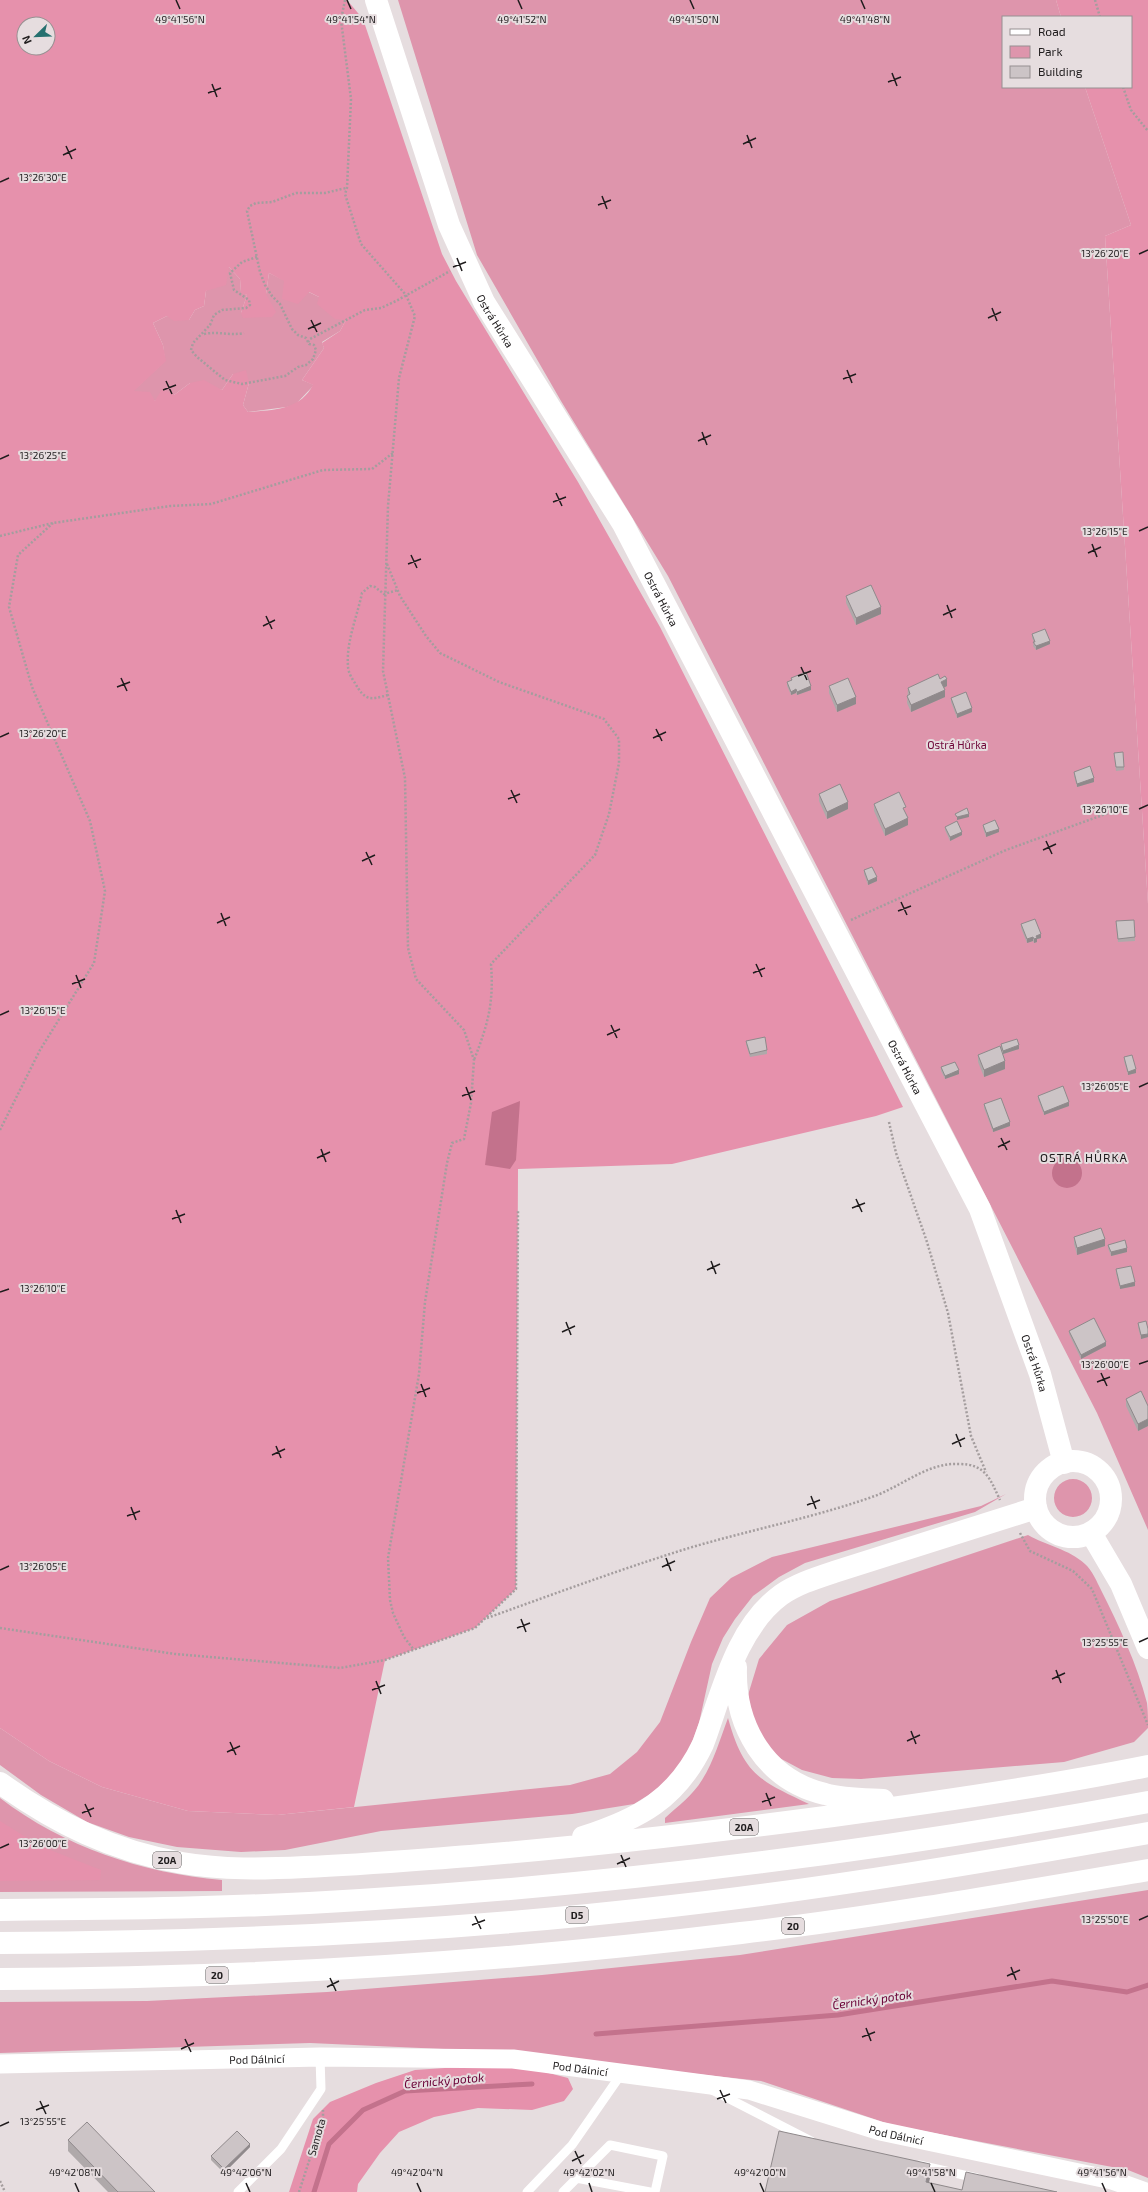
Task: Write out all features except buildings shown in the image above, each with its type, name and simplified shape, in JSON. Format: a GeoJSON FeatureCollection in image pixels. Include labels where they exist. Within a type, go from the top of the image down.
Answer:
{"type":"FeatureCollection","features":[{"type":"Feature","properties":{"kind":"main road","name":"Ostrá Hůrka"},"geometry":{"type":"LineString","coordinates":[[376,0],[449,225],[484,302],[623,524],[980,1209],[1040,1374],[1064,1462]]}},
{"type":"Feature","properties":{"kind":"main road"},"geometry":{"type":"LineString","coordinates":[[1076,1461],[1088,1464],[1102,1476],[1110,1491],[1111,1503],[1108,1515],[1101,1525],[1091,1533],[1080,1537],[1069,1537],[1058,1534],[1048,1528],[1040,1519],[1036,1508],[1035,1496],[1038,1485],[1044,1475],[1053,1467],[1064,1462],[1076,1461]]}},
{"type":"Feature","properties":{"kind":"main road"},"geometry":{"type":"LineString","coordinates":[[548,1849],[632,1819],[648,1810],[676,1787],[696,1759],[703,1744],[745,1636],[761,1614],[782,1594],[796,1586],[834,1572],[1014,1521],[1036,1508]]}},
{"type":"Feature","properties":{"kind":"main road"},"geometry":{"type":"LineString","coordinates":[[1091,1533],[1121,1584],[1148,1648]]}},
{"type":"Feature","properties":{"kind":"main road"},"geometry":{"type":"LineString","coordinates":[[739,1649],[736,1679],[737,1697],[746,1729],[762,1755],[784,1776],[804,1788],[826,1795],[881,1800],[940,1802]]}},
{"type":"Feature","properties":{"kind":"main road","name":"20A"},"geometry":{"type":"LineString","coordinates":[[0,1783],[50,1817],[100,1840],[152,1857],[210,1867],[262,1868],[352,1865],[658,1839],[940,1802],[1143,1767]]}},
{"type":"Feature","properties":{"kind":"main road"},"geometry":{"type":"LineString","coordinates":[[0,1910],[138,1909],[358,1901],[518,1888],[665,1874],[876,1847],[1147,1802]]}},
{"type":"Feature","properties":{"kind":"main road","name":"D5"},"geometry":{"type":"LineString","coordinates":[[0,1943],[140,1942],[356,1932],[515,1921],[656,1908],[882,1878],[1148,1833]]}},
{"type":"Feature","properties":{"kind":"main road","name":"20"},"geometry":{"type":"LineString","coordinates":[[0,1979],[109,1978],[303,1971],[434,1962],[643,1944],[894,1913],[1148,1870]]}},
{"type":"Feature","properties":{"kind":"street","name":"Pod Dálnicí"},"geometry":{"type":"LineString","coordinates":[[0,2064],[320,2057],[513,2059],[750,2090],[880,2132],[1112,2180],[1146,2192]]}},
{"type":"Feature","properties":{"kind":"lane"},"geometry":{"type":"LineString","coordinates":[[238,2192],[281,2149],[321,2089],[320,2057]]}},
{"type":"Feature","properties":{"kind":"lane"},"geometry":{"type":"LineString","coordinates":[[527,2192],[572,2145],[622,2073]]}},
{"type":"Feature","properties":{"kind":"lane"},"geometry":{"type":"LineString","coordinates":[[700,2084],[810,2141],[818,2143]]}},
{"type":"Feature","properties":{"kind":"lane"},"geometry":{"type":"LineString","coordinates":[[563,2192],[610,2145],[663,2156],[655,2192]]}},
{"type":"Feature","properties":{"kind":"lane"},"geometry":{"type":"LineString","coordinates":[[910,2163],[987,2180]]}},
{"type":"Feature","properties":{"kind":"lane"},"geometry":{"type":"LineString","coordinates":[[576,2178],[650,2192]]}},
{"type":"Feature","properties":{"kind":"path"},"geometry":{"type":"LineString","coordinates":[[345,0],[341,20],[351,99],[347,188],[345,194],[361,244],[406,294],[415,316],[398,378],[384,594],[383,671],[405,778],[408,948],[416,979],[464,1030],[474,1060]]}},
{"type":"Feature","properties":{"kind":"path"},"geometry":{"type":"LineString","coordinates":[[1095,0],[1100,16]]}},
{"type":"Feature","properties":{"kind":"path"},"geometry":{"type":"LineString","coordinates":[[1123,88],[1131,110],[1148,131]]}},
{"type":"Feature","properties":{"kind":"path"},"geometry":{"type":"LineString","coordinates":[[257,257],[242,262],[230,273],[234,290],[249,300],[250,305],[246,308],[222,310],[214,315],[210,325],[193,343],[191,350],[225,380],[242,384],[285,376],[298,367],[306,365],[312,359],[316,350],[314,345],[309,344],[306,338],[298,335],[292,329],[280,304],[272,296],[265,285],[247,212],[250,206],[256,203],[272,202],[296,193],[325,193],[347,188]]}},
{"type":"Feature","properties":{"kind":"path"},"geometry":{"type":"LineString","coordinates":[[308,342],[364,310],[381,308],[466,263]]}},
{"type":"Feature","properties":{"kind":"path"},"geometry":{"type":"LineString","coordinates":[[203,334],[218,332],[232,335],[244,333]]}},
{"type":"Feature","properties":{"kind":"path"},"geometry":{"type":"LineString","coordinates":[[0,536],[53,523],[170,506],[211,504],[323,470],[372,469],[393,453]]}},
{"type":"Feature","properties":{"kind":"path"},"geometry":{"type":"LineString","coordinates":[[0,1130],[40,1050],[94,963],[105,892],[90,821],[32,688],[9,607],[18,555],[53,523]]}},
{"type":"Feature","properties":{"kind":"path"},"geometry":{"type":"LineString","coordinates":[[386,562],[398,590],[426,636],[440,653],[500,682],[604,719],[619,739],[618,763],[609,814],[595,855],[491,964],[493,987],[488,1024],[474,1060],[471,1103],[464,1139],[452,1143],[447,1163],[425,1302],[419,1374],[388,1558],[390,1600],[393,1613],[404,1636],[414,1650]]}},
{"type":"Feature","properties":{"kind":"path"},"geometry":{"type":"LineString","coordinates":[[384,594],[376,587],[370,586],[362,593],[350,638],[347,668],[361,694],[367,698],[388,695]]}},
{"type":"Feature","properties":{"kind":"path"},"geometry":{"type":"LineString","coordinates":[[384,594],[398,590]]}},
{"type":"Feature","properties":{"kind":"path"},"geometry":{"type":"LineString","coordinates":[[834,928],[1006,850],[1126,807]]}},
{"type":"Feature","properties":{"kind":"path"},"geometry":{"type":"LineString","coordinates":[[889,1122],[896,1153],[927,1242],[948,1312],[971,1436],[986,1472],[1030,1551],[1072,1571],[1092,1589],[1148,1725]]}},
{"type":"Feature","properties":{"kind":"path"},"geometry":{"type":"LineString","coordinates":[[0,1628],[175,1654],[340,1668],[384,1660],[475,1628],[516,1589],[518,1210]]}},
{"type":"Feature","properties":{"kind":"path"},"geometry":{"type":"LineString","coordinates":[[484,1619],[690,1548],[784,1524],[874,1496],[940,1465],[973,1465],[986,1472]]}},
{"type":"Feature","properties":{"kind":"path","name":"Samota"},"geometry":{"type":"LineString","coordinates":[[299,2192],[324,2118],[321,2089]]}},
{"type":"Feature","properties":{"kind":"path"},"geometry":{"type":"LineString","coordinates":[[0,2181],[4,2192]]}},
{"type":"Feature","properties":{"kind":"green space"},"geometry":{"type":"Polygon","coordinates":[[[398,0],[1056,0],[1061,16],[1002,16],[1002,88],[1085,88],[1131,225],[1105,236],[1148,904],[1148,1530],[1097,1413],[668,576],[561,401],[477,255],[398,0]]]}},
{"type":"Feature","properties":{"kind":"green space"},"geometry":{"type":"Polygon","coordinates":[[[229,267],[240,279],[241,292],[247,295],[241,313],[266,294],[269,273],[319,297],[346,320],[340,331],[322,342],[324,348],[302,380],[314,385],[294,406],[248,412],[243,405],[249,383],[233,374],[222,390],[190,383],[174,395],[155,401],[133,391],[165,361],[163,345],[153,323],[167,316],[189,320],[195,310],[204,306],[206,291],[229,267]]]}},
{"type":"Feature","properties":{"kind":"green space"},"geometry":{"type":"Polygon","coordinates":[[[1069,1479],[1077,1479],[1084,1482],[1089,1487],[1092,1498],[1089,1509],[1084,1514],[1077,1517],[1069,1517],[1062,1514],[1057,1509],[1054,1502],[1054,1494],[1057,1487],[1062,1482],[1069,1479]]]}},
{"type":"Feature","properties":{"kind":"green space"},"geometry":{"type":"Polygon","coordinates":[[[1006,1494],[975,1512],[805,1563],[779,1577],[753,1596],[735,1619],[723,1638],[712,1664],[699,1723],[685,1761],[666,1784],[634,1804],[572,1814],[381,1831],[285,1850],[241,1852],[177,1847],[129,1837],[87,1822],[41,1795],[0,1765],[0,1728],[49,1761],[102,1787],[188,1811],[277,1815],[570,1785],[610,1774],[637,1752],[660,1722],[710,1598],[731,1578],[772,1557],[981,1506],[1006,1494]]]}},
{"type":"Feature","properties":{"kind":"green space"},"geometry":{"type":"Polygon","coordinates":[[[1028,1535],[1065,1551],[1079,1559],[1088,1567],[1096,1580],[1127,1645],[1147,1703],[1148,1728],[1134,1742],[1064,1762],[861,1779],[832,1778],[802,1770],[774,1755],[755,1732],[748,1695],[759,1659],[787,1625],[830,1601],[1028,1535]]]}},
{"type":"Feature","properties":{"kind":"green space"},"geometry":{"type":"Polygon","coordinates":[[[728,1718],[740,1752],[747,1764],[766,1781],[809,1804],[665,1823],[665,1818],[690,1795],[702,1780],[713,1758],[728,1718]]]}},
{"type":"Feature","properties":{"kind":"green space"},"geometry":{"type":"Polygon","coordinates":[[[0,1798],[50,1830],[77,1844],[133,1864],[163,1871],[222,1880],[222,1891],[0,1892],[0,1798]]]}},
{"type":"Feature","properties":{"kind":"green space"},"geometry":{"type":"Polygon","coordinates":[[[1148,1890],[1148,2178],[1128,2170],[892,2125],[761,2081],[614,2065],[531,2053],[310,2043],[0,2053],[0,2002],[147,2001],[327,1992],[542,1975],[740,1955],[1148,1890]]]}},
{"type":"Feature","properties":{"kind":"shaded area"},"geometry":{"type":"Polygon","coordinates":[[[0,0],[347,0],[363,19],[442,254],[456,281],[578,482],[660,627],[903,1107],[876,1116],[672,1164],[518,1169],[516,1589],[475,1628],[385,1660],[354,1807],[277,1815],[188,1811],[102,1787],[49,1761],[0,1728],[0,0]],[[229,267],[226,285],[206,291],[204,306],[195,310],[189,320],[174,321],[167,316],[153,323],[163,345],[166,361],[134,391],[150,392],[155,401],[162,389],[174,395],[190,383],[204,380],[222,390],[233,374],[246,370],[249,383],[243,405],[248,412],[285,407],[294,404],[308,393],[313,385],[302,380],[324,348],[322,343],[340,331],[346,320],[335,319],[317,304],[319,297],[309,292],[298,304],[282,299],[284,281],[269,273],[266,294],[276,312],[272,317],[243,318],[241,313],[247,295],[241,293],[240,279],[229,267]]]}},
{"type":"Feature","properties":{"kind":"shaded area"},"geometry":{"type":"Polygon","coordinates":[[[1056,0],[1148,0],[1148,904],[1105,236],[1131,225],[1085,88],[1132,88],[1132,16],[1061,16],[1056,0]]]}},
{"type":"Feature","properties":{"kind":"shaded area"},"geometry":{"type":"Polygon","coordinates":[[[520,1101],[516,1160],[510,1169],[485,1165],[492,1112],[520,1101]]]}},
{"type":"Feature","properties":{"kind":"shaded area"},"geometry":{"type":"Polygon","coordinates":[[[1067,1158],[1078,1162],[1082,1173],[1078,1184],[1067,1188],[1056,1184],[1052,1173],[1056,1162],[1067,1158]]]}},
{"type":"Feature","properties":{"kind":"shaded area"},"geometry":{"type":"Polygon","coordinates":[[[0,1821],[40,1846],[101,1870],[100,1880],[0,1881],[0,1821]]]}},
{"type":"Feature","properties":{"kind":"shaded area"},"geometry":{"type":"Polygon","coordinates":[[[504,2064],[533,2069],[568,2078],[573,2089],[564,2101],[532,2110],[478,2108],[434,2117],[399,2132],[380,2153],[358,2184],[357,2192],[289,2192],[313,2119],[330,2102],[376,2083],[415,2070],[504,2064]]]}},
{"type":"Feature","properties":{"kind":"waterway","name":"Černický potok"},"geometry":{"type":"LineString","coordinates":[[596,2034],[838,2015],[1052,1981],[1127,1992],[1148,1985]]}},
{"type":"Feature","properties":{"kind":"waterway","name":"Černický potok"},"geometry":{"type":"LineString","coordinates":[[314,2192],[329,2144],[363,2110],[405,2091],[532,2084]]}},
{"type":"Feature","properties":{"kind":"district","name":"OSTRÁ HŮRKA"},"geometry":{"type":"Point","coordinates":[1084,1157]}}]}
